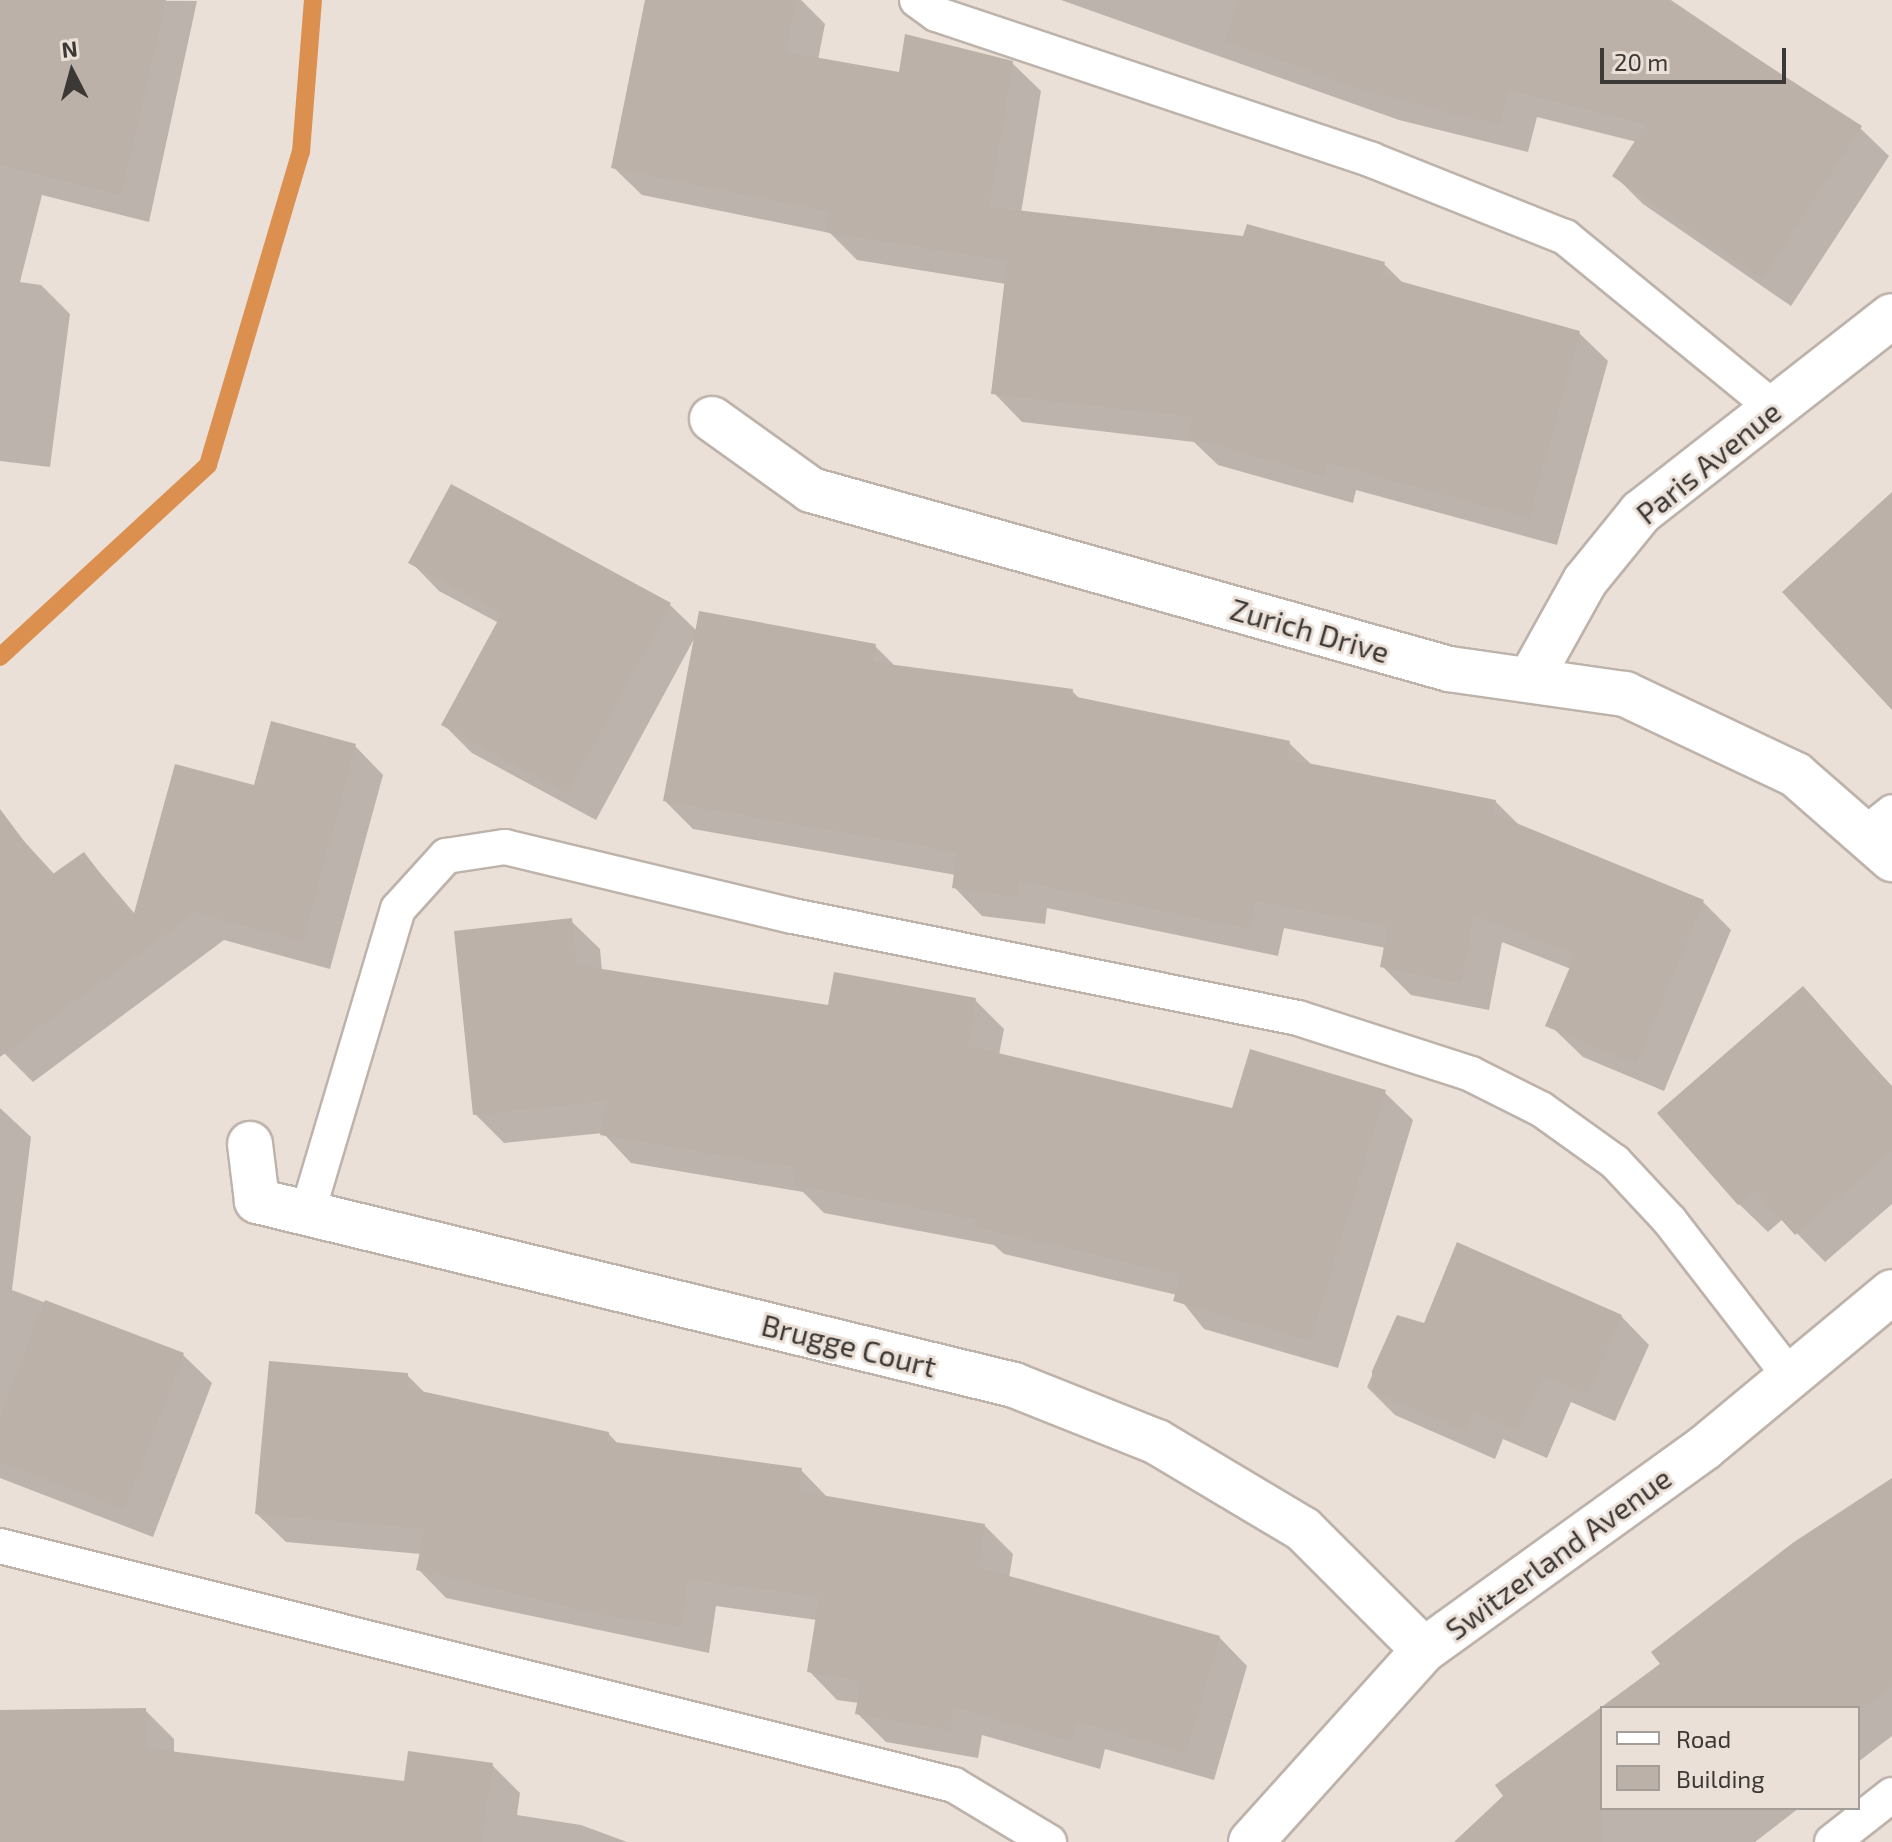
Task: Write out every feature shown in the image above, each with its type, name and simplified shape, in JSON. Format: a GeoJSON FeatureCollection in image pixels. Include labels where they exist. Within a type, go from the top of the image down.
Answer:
{"type":"FeatureCollection","features":[{"type":"Feature","properties":{"kind":"street","name":"Paris Avenue"},"geometry":{"type":"LineString","coordinates":[[1531,678],[1585,581],[1641,512],[1892,316]]}},
{"type":"Feature","properties":{"kind":"street","name":"Zurich Drive"},"geometry":{"type":"LineString","coordinates":[[712,419],[811,490],[1449,669],[1531,678],[1625,694],[1681,716],[1796,775],[1883,835]]}},
{"type":"Feature","properties":{"kind":"street","name":"Brugge Court"},"geometry":{"type":"LineString","coordinates":[[250,1144],[257,1201],[1014,1385],[1157,1442],[1303,1529],[1424,1650]]}},
{"type":"Feature","properties":{"kind":"street","name":"Switzerland Avenue"},"geometry":{"type":"LineString","coordinates":[[1251,1842],[1424,1650],[1704,1448],[1892,1292]]}},
{"type":"Feature","properties":{"kind":"lane"},"geometry":{"type":"LineString","coordinates":[[917,0],[936,14],[1372,160],[1565,237],[1774,408]]}},
{"type":"Feature","properties":{"kind":"lane"},"geometry":{"type":"LineString","coordinates":[[307,1214],[398,909],[446,856],[505,847],[793,916],[1298,1018],[1471,1074],[1541,1109],[1615,1162],[1670,1221],[1790,1376]]}},
{"type":"Feature","properties":{"kind":"lane"},"geometry":{"type":"LineString","coordinates":[[0,1546],[954,1785],[1049,1842]]}},
{"type":"Feature","properties":{"kind":"lane"},"geometry":{"type":"LineString","coordinates":[[1832,1842],[1892,1795]]}},
{"type":"Feature","properties":{"kind":"building"},"geometry":{"type":"Polygon","coordinates":[[[0,0],[166,0],[121,195],[0,165],[0,0]]]}},
{"type":"Feature","properties":{"kind":"building"},"geometry":{"type":"Polygon","coordinates":[[[645,0],[796,0],[786,52],[899,72],[905,34],[1013,61],[989,207],[1243,236],[1247,224],[1385,262],[1381,276],[1580,331],[1529,518],[1328,463],[1324,476],[1187,437],[1193,417],[991,394],[1007,261],[826,232],[830,212],[611,168],[645,0]]]}},
{"type":"Feature","properties":{"kind":"building"},"geometry":{"type":"Polygon","coordinates":[[[1239,0],[1666,0],[1862,126],[1762,279],[1612,176],[1646,124],[1509,90],[1500,125],[1369,92],[1225,41],[1239,0]]]}},
{"type":"Feature","properties":{"kind":"building"},"geometry":{"type":"Polygon","coordinates":[[[451,484],[671,603],[567,793],[441,725],[502,613],[408,563],[451,484]]]}},
{"type":"Feature","properties":{"kind":"building"},"geometry":{"type":"Polygon","coordinates":[[[1892,492],[1892,710],[1782,592],[1892,492]]]}},
{"type":"Feature","properties":{"kind":"building"},"geometry":{"type":"Polygon","coordinates":[[[699,611],[876,644],[873,662],[1073,689],[1072,696],[1290,741],[1287,759],[1496,800],[1494,814],[1704,900],[1636,1064],[1545,1026],[1575,955],[1474,915],[1461,983],[1380,967],[1388,926],[1256,901],[1250,929],[1019,881],[1017,897],[952,888],[957,852],[663,801],[699,611]]]}},
{"type":"Feature","properties":{"kind":"building"},"geometry":{"type":"Polygon","coordinates":[[[271,721],[356,744],[302,942],[195,912],[0,1057],[0,809],[50,876],[84,852],[133,917],[175,764],[254,785],[271,721]]]}},
{"type":"Feature","properties":{"kind":"building"},"geometry":{"type":"Polygon","coordinates":[[[572,918],[577,965],[828,1005],[834,972],[976,998],[968,1046],[1232,1108],[1250,1049],[1386,1090],[1310,1341],[1173,1301],[1181,1275],[973,1226],[975,1219],[794,1185],[797,1168],[600,1135],[606,1101],[473,1115],[454,931],[572,918]]]}},
{"type":"Feature","properties":{"kind":"building"},"geometry":{"type":"Polygon","coordinates":[[[1803,986],[1892,1087],[1892,1151],[1795,1235],[1755,1190],[1738,1205],[1657,1113],[1803,986]]]}},
{"type":"Feature","properties":{"kind":"building"},"geometry":{"type":"Polygon","coordinates":[[[1457,1242],[1622,1315],[1587,1394],[1543,1375],[1518,1431],[1474,1412],[1466,1432],[1372,1391],[1372,1371],[1397,1315],[1424,1323],[1457,1242]]]}},
{"type":"Feature","properties":{"kind":"building"},"geometry":{"type":"Polygon","coordinates":[[[45,1300],[184,1353],[124,1509],[0,1462],[0,1417],[45,1300]]]}},
{"type":"Feature","properties":{"kind":"building"},"geometry":{"type":"Polygon","coordinates":[[[269,1361],[408,1373],[407,1388],[609,1432],[607,1441],[802,1468],[799,1491],[985,1524],[978,1567],[1220,1636],[1186,1753],[1077,1722],[1071,1741],[954,1707],[950,1730],[855,1714],[861,1681],[807,1672],[819,1597],[688,1579],[681,1626],[612,1617],[416,1570],[425,1529],[255,1514],[269,1361]]]}},
{"type":"Feature","properties":{"kind":"building"},"geometry":{"type":"Polygon","coordinates":[[[1892,1478],[1892,1686],[1863,1708],[1603,1706],[1660,1664],[1651,1652],[1794,1542],[1892,1478]]]}},
{"type":"Feature","properties":{"kind":"building"},"geometry":{"type":"Polygon","coordinates":[[[146,1708],[146,1748],[404,1781],[408,1751],[493,1763],[481,1842],[0,1842],[0,1710],[146,1708]]]}},
{"type":"Feature","properties":{"kind":"building"},"geometry":{"type":"Polygon","coordinates":[[[1600,1708],[1602,1842],[1454,1842],[1503,1796],[1495,1785],[1600,1708]]]}},
{"type":"Feature","properties":{"kind":"waterway"},"geometry":{"type":"LineString","coordinates":[[0,657],[208,465],[301,152],[313,0]]}}]}
